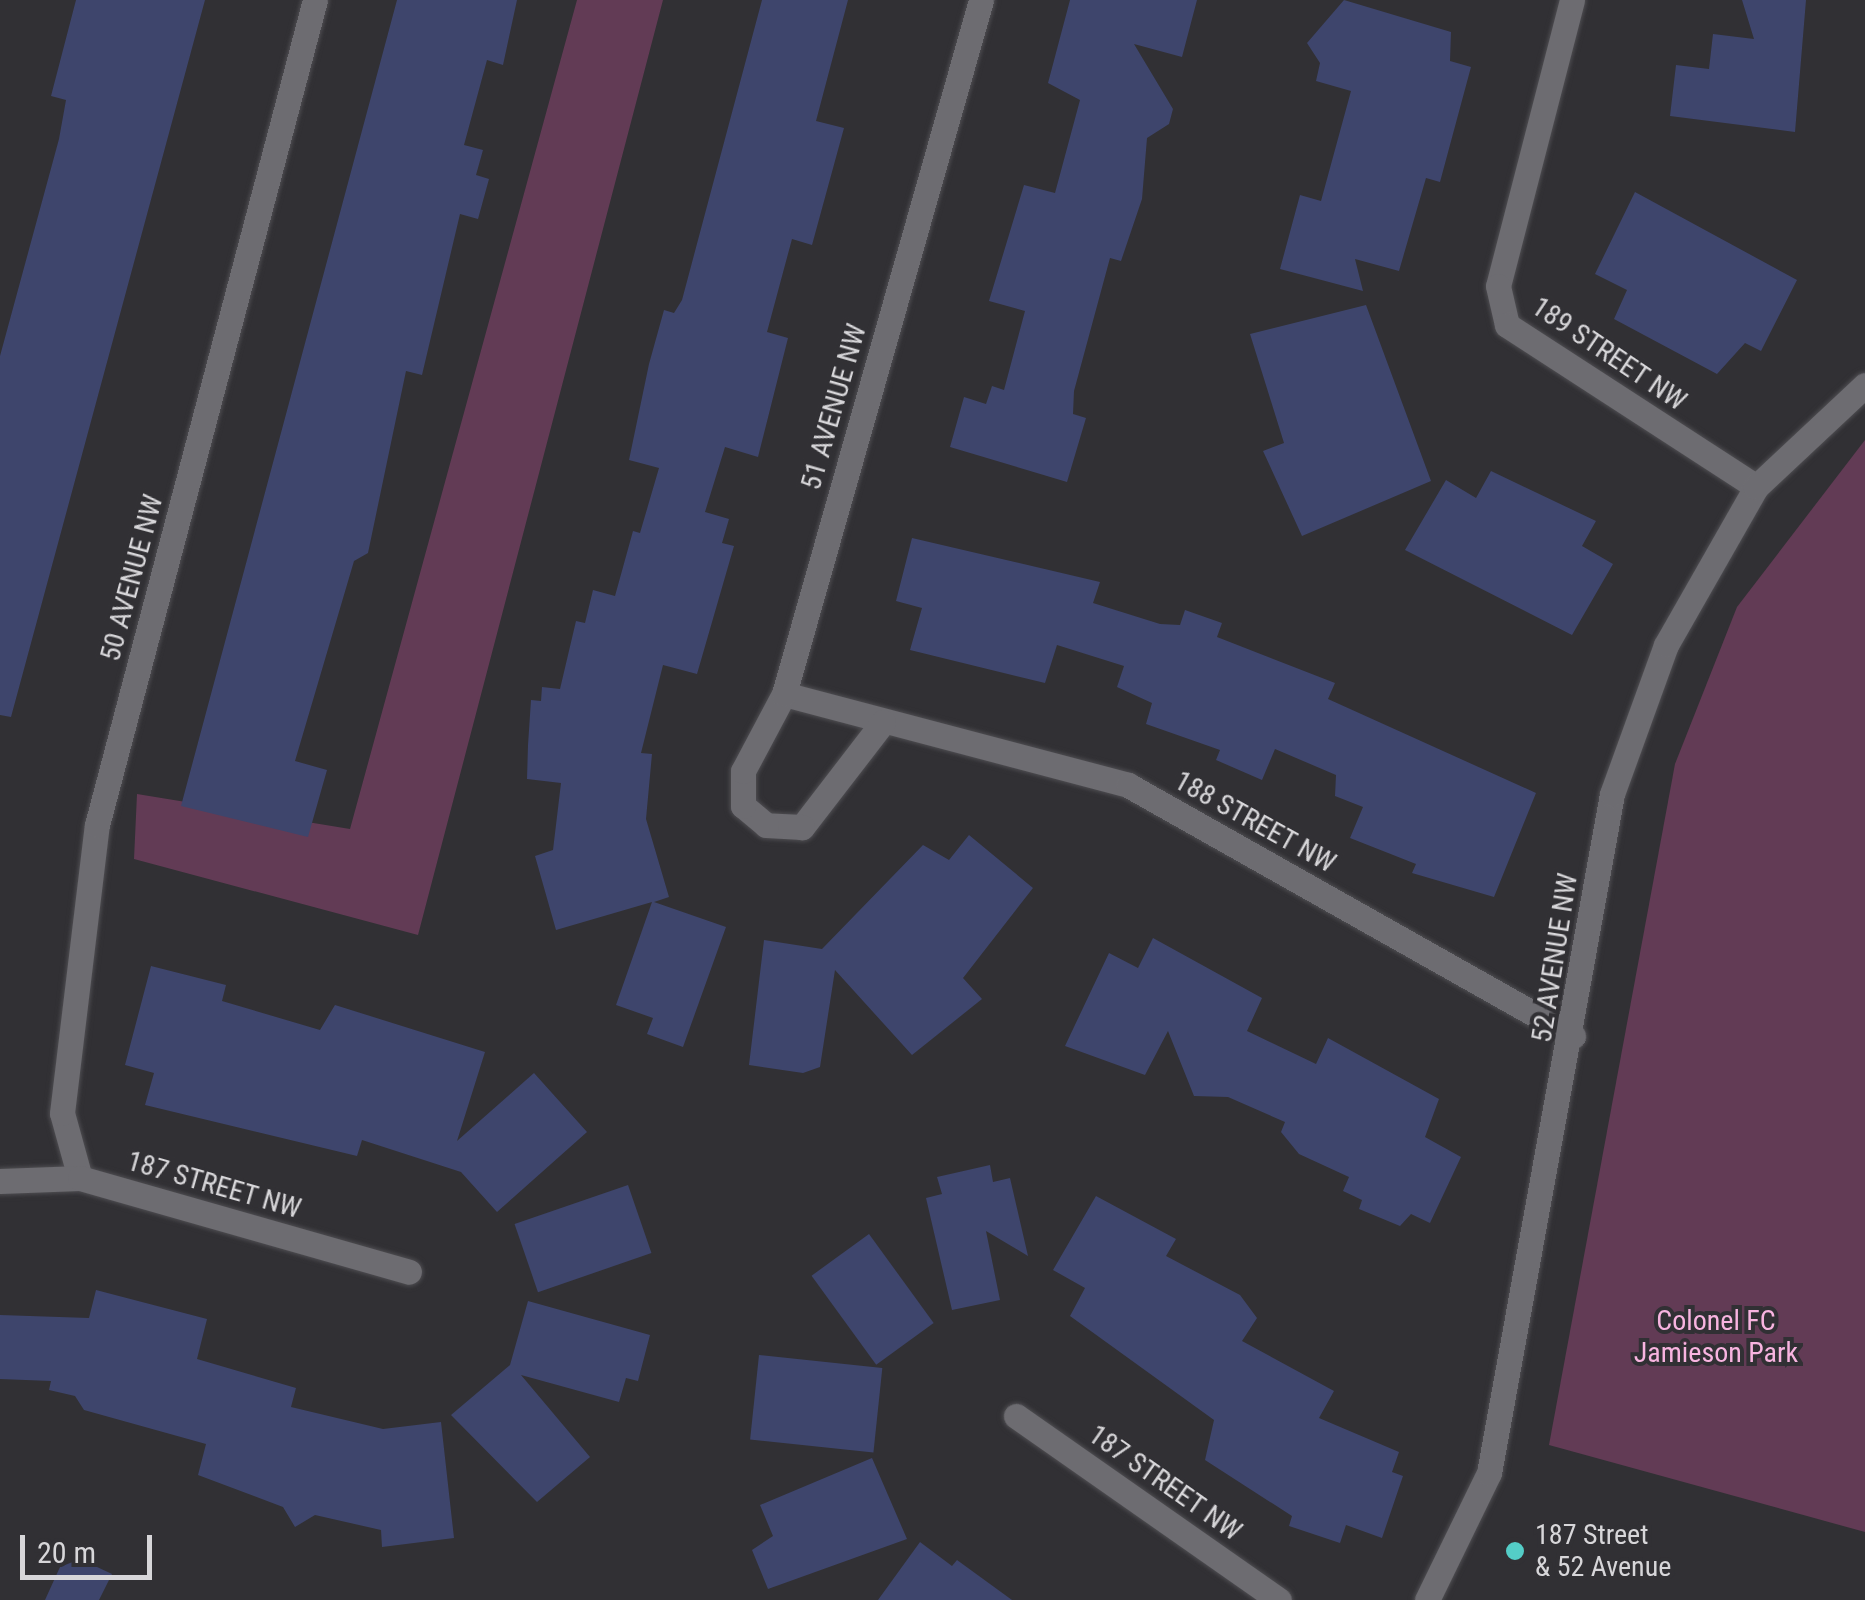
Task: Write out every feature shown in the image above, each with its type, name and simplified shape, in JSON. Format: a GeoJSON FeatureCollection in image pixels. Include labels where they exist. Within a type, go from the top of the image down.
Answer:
{"type":"FeatureCollection","features":[{"type":"Feature","properties":{"kind":"street","name":"50 AVENUE NW"},"geometry":{"type":"LineString","coordinates":[[80,1178],[62,1113],[98,825],[315,0]]}},
{"type":"Feature","properties":{"kind":"street","name":"51 AVENUE NW"},"geometry":{"type":"LineString","coordinates":[[883,722],[817,817],[788,829],[756,819],[740,796],[743,772],[784,694],[981,0]]}},
{"type":"Feature","properties":{"kind":"street","name":"189 STREET NW"},"geometry":{"type":"LineString","coordinates":[[1572,0],[1498,286],[1507,325],[1756,487]]}},
{"type":"Feature","properties":{"kind":"street","name":"52 AVENUE NW"},"geometry":{"type":"LineString","coordinates":[[1427,1600],[1489,1473],[1573,1036],[1612,794],[1666,646],[1756,487],[1865,385]]}},
{"type":"Feature","properties":{"kind":"street","name":"188 STREET NW"},"geometry":{"type":"LineString","coordinates":[[784,694],[1128,785],[1573,1036]]}},
{"type":"Feature","properties":{"kind":"street","name":"187 STREET NW"},"geometry":{"type":"LineString","coordinates":[[0,1181],[80,1178],[409,1272]]}},
{"type":"Feature","properties":{"kind":"street","name":"187 STREET NW"},"geometry":{"type":"LineString","coordinates":[[1016,1416],[1279,1600]]}},
{"type":"Feature","properties":{"kind":"green space"},"geometry":{"type":"Polygon","coordinates":[[[577,0],[663,0],[418,935],[134,859],[137,794],[350,829],[577,0]]]}},
{"type":"Feature","properties":{"kind":"green space","name":"Colonel FC Jamieson Park"},"geometry":{"type":"Polygon","coordinates":[[[1865,440],[1865,1532],[1549,1445],[1675,764],[1737,607],[1865,440]]]}},
{"type":"Feature","properties":{"kind":"building"},"geometry":{"type":"Polygon","coordinates":[[[76,0],[205,0],[11,717],[0,715],[0,356],[59,139],[66,100],[51,96],[76,0]]]}},
{"type":"Feature","properties":{"kind":"building"},"geometry":{"type":"Polygon","coordinates":[[[397,0],[517,0],[503,65],[487,60],[464,145],[483,150],[476,175],[489,179],[478,219],[460,214],[422,375],[406,371],[368,553],[354,561],[295,761],[327,770],[308,837],[181,806],[397,0]]]}},
{"type":"Feature","properties":{"kind":"building"},"geometry":{"type":"Polygon","coordinates":[[[762,0],[848,0],[816,121],[844,128],[812,245],[792,239],[767,332],[788,338],[758,457],[725,447],[705,512],[729,519],[722,543],[734,546],[697,674],[663,665],[641,753],[652,754],[646,819],[669,897],[654,902],[726,927],[683,1047],[647,1034],[653,1018],[616,1005],[652,902],[556,930],[535,856],[553,850],[561,783],[527,779],[531,700],[541,701],[542,687],[560,689],[576,621],[585,623],[593,590],[615,596],[633,531],[640,533],[659,468],[629,460],[649,364],[664,310],[674,313],[682,300],[762,0]]]}},
{"type":"Feature","properties":{"kind":"building"},"geometry":{"type":"Polygon","coordinates":[[[1070,0],[1197,0],[1182,57],[1134,44],[1173,109],[1169,124],[1147,138],[1142,199],[1121,261],[1110,258],[1074,391],[1073,414],[1086,418],[1067,482],[950,447],[964,397],[986,404],[992,386],[1004,390],[1025,311],[989,301],[1024,185],[1055,193],[1080,100],[1048,83],[1070,0]]]}},
{"type":"Feature","properties":{"kind":"building"},"geometry":{"type":"Polygon","coordinates":[[[1344,0],[1451,32],[1450,61],[1471,67],[1440,182],[1426,178],[1399,271],[1355,259],[1363,291],[1280,269],[1300,195],[1321,201],[1351,91],[1316,81],[1320,63],[1307,43],[1344,0]]]}},
{"type":"Feature","properties":{"kind":"building"},"geometry":{"type":"Polygon","coordinates":[[[1742,0],[1806,0],[1795,132],[1670,116],[1676,65],[1709,69],[1713,34],[1754,39],[1742,0]]]}},
{"type":"Feature","properties":{"kind":"building"},"geometry":{"type":"Polygon","coordinates":[[[1635,192],[1797,280],[1761,351],[1745,343],[1717,374],[1614,319],[1627,290],[1595,274],[1635,192]]]}},
{"type":"Feature","properties":{"kind":"building"},"geometry":{"type":"Polygon","coordinates":[[[1366,305],[1431,481],[1302,536],[1263,451],[1284,443],[1250,334],[1366,305]]]}},
{"type":"Feature","properties":{"kind":"building"},"geometry":{"type":"Polygon","coordinates":[[[1491,471],[1596,521],[1582,546],[1613,564],[1572,635],[1405,550],[1446,480],[1476,498],[1491,471]]]}},
{"type":"Feature","properties":{"kind":"building"},"geometry":{"type":"Polygon","coordinates":[[[912,538],[1100,582],[1093,603],[1160,624],[1180,625],[1185,610],[1222,623],[1217,637],[1335,683],[1328,699],[1536,793],[1494,897],[1412,873],[1416,864],[1350,838],[1363,807],[1335,796],[1336,775],[1275,749],[1262,780],[1216,760],[1220,750],[1146,724],[1152,703],[1117,687],[1124,666],[1057,645],[1045,683],[910,650],[922,608],[896,601],[912,538]]]}},
{"type":"Feature","properties":{"kind":"building"},"geometry":{"type":"Polygon","coordinates":[[[969,835],[1033,888],[963,978],[982,999],[912,1055],[835,970],[820,1067],[803,1073],[749,1065],[764,940],[822,949],[923,845],[949,860],[969,835]]]}},
{"type":"Feature","properties":{"kind":"building"},"geometry":{"type":"Polygon","coordinates":[[[1153,938],[1262,998],[1247,1031],[1316,1064],[1328,1038],[1439,1099],[1425,1137],[1461,1157],[1430,1223],[1411,1214],[1400,1226],[1359,1209],[1362,1200],[1343,1191],[1349,1177],[1299,1154],[1281,1132],[1285,1122],[1228,1097],[1194,1096],[1168,1031],[1145,1075],[1065,1046],[1109,953],[1138,968],[1153,938]]]}},
{"type":"Feature","properties":{"kind":"building"},"geometry":{"type":"Polygon","coordinates":[[[151,966],[226,985],[222,1001],[320,1030],[335,1005],[485,1052],[457,1141],[534,1073],[587,1132],[497,1212],[461,1172],[362,1140],[357,1156],[145,1105],[154,1073],[125,1065],[151,966]]]}},
{"type":"Feature","properties":{"kind":"building"},"geometry":{"type":"Polygon","coordinates":[[[990,1165],[993,1182],[1010,1178],[1028,1256],[986,1231],[1000,1300],[952,1310],[926,1198],[942,1194],[937,1177],[990,1165]]]}},
{"type":"Feature","properties":{"kind":"building"},"geometry":{"type":"Polygon","coordinates":[[[628,1185],[651,1253],[538,1292],[515,1224],[628,1185]]]}},
{"type":"Feature","properties":{"kind":"building"},"geometry":{"type":"Polygon","coordinates":[[[1096,1196],[1176,1239],[1166,1256],[1240,1295],[1257,1318],[1242,1341],[1334,1391],[1319,1418],[1399,1452],[1392,1472],[1403,1476],[1382,1538],[1346,1525],[1340,1543],[1289,1526],[1292,1516],[1205,1460],[1214,1420],[1070,1316],[1085,1288],[1053,1270],[1096,1196]]]}},
{"type":"Feature","properties":{"kind":"building"},"geometry":{"type":"Polygon","coordinates":[[[869,1234],[934,1323],[876,1365],[812,1276],[869,1234]]]}},
{"type":"Feature","properties":{"kind":"building"},"geometry":{"type":"Polygon","coordinates":[[[96,1290],[207,1319],[197,1359],[296,1388],[291,1407],[383,1429],[441,1422],[454,1538],[382,1547],[381,1530],[315,1515],[295,1527],[283,1507],[198,1475],[206,1444],[84,1410],[75,1396],[49,1390],[51,1381],[0,1379],[0,1315],[89,1318],[96,1290]]]}},
{"type":"Feature","properties":{"kind":"building"},"geometry":{"type":"Polygon","coordinates":[[[528,1301],[650,1335],[638,1381],[626,1378],[619,1402],[521,1375],[590,1457],[537,1502],[451,1415],[510,1365],[528,1301]]]}},
{"type":"Feature","properties":{"kind":"building"},"geometry":{"type":"Polygon","coordinates":[[[759,1355],[882,1368],[873,1452],[750,1440],[759,1355]]]}},
{"type":"Feature","properties":{"kind":"building"},"geometry":{"type":"Polygon","coordinates":[[[872,1458],[907,1539],[768,1589],[752,1550],[773,1536],[760,1505],[872,1458]]]}},
{"type":"Feature","properties":{"kind":"building"},"geometry":{"type":"Polygon","coordinates":[[[920,1542],[952,1566],[957,1560],[1012,1600],[878,1600],[920,1542]]]}},
{"type":"Feature","properties":{"kind":"building"},"geometry":{"type":"Polygon","coordinates":[[[80,1559],[112,1574],[99,1600],[45,1600],[60,1567],[80,1559]]]}},
{"type":"Feature","properties":{"kind":"place","name":"187 Street & 52 Avenue"},"geometry":{"type":"Point","coordinates":[1515,1551]}}]}
